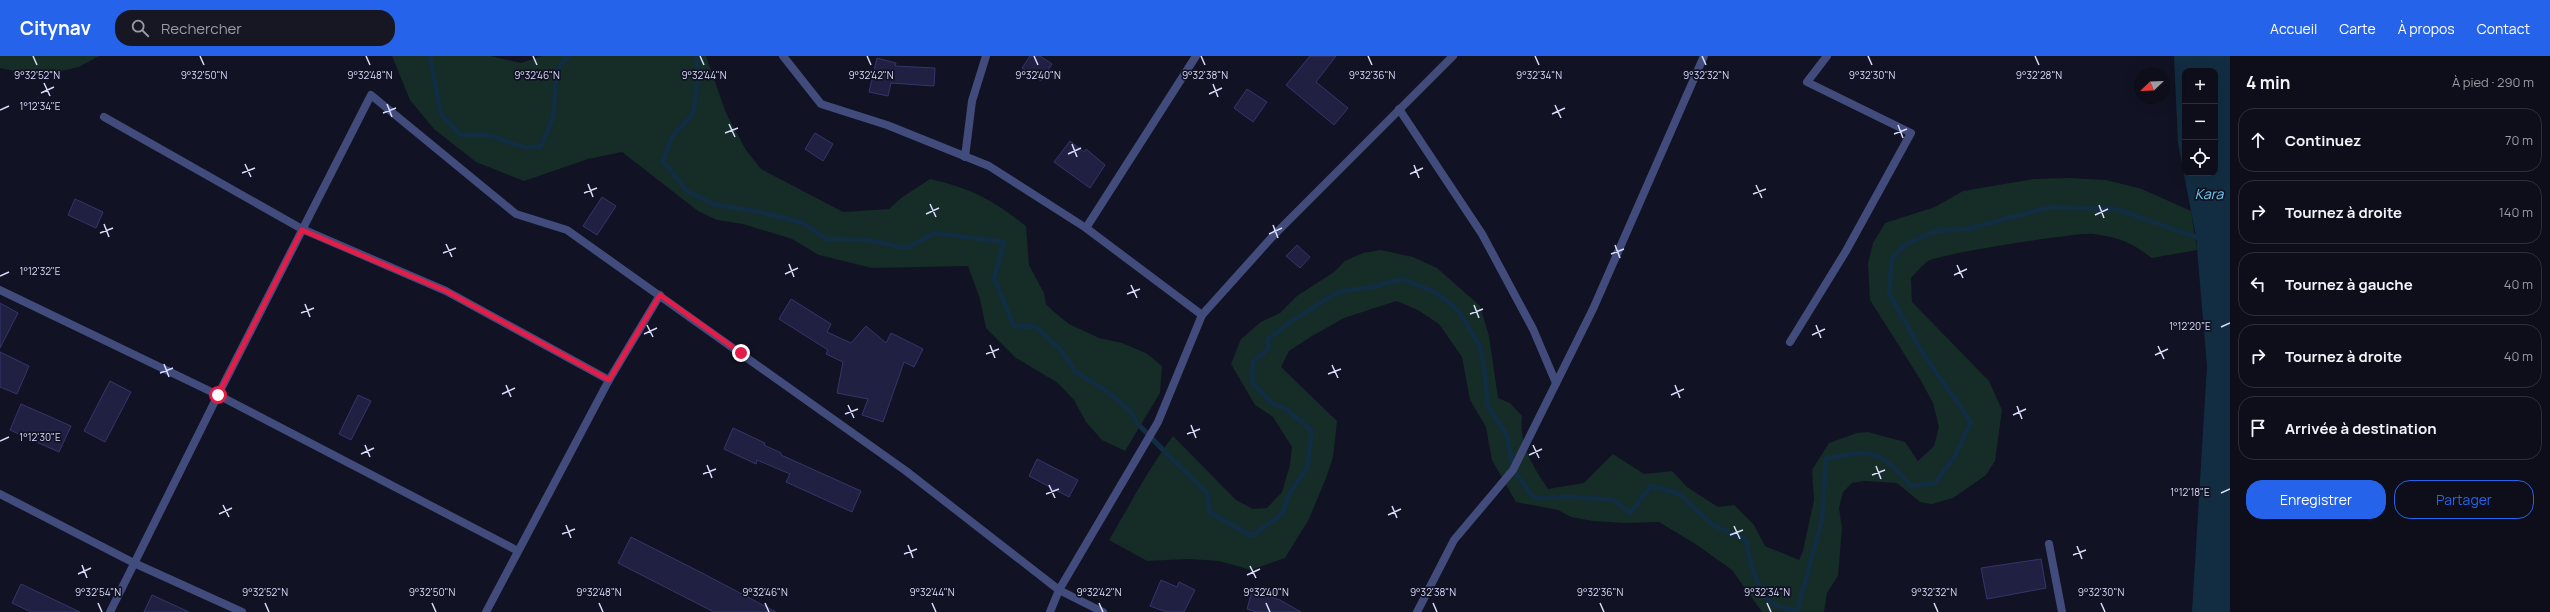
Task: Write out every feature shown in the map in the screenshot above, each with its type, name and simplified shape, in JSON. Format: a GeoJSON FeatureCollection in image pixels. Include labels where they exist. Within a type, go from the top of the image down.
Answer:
{"type":"FeatureCollection","features":[{"type":"Feature","properties":{"kind":"street"},"geometry":{"type":"LineString","coordinates":[[783,56],[821,104],[887,125],[989,166],[1086,228],[1202,315]]}},
{"type":"Feature","properties":{"kind":"street"},"geometry":{"type":"LineString","coordinates":[[965,157],[972,101],[986,56]]}},
{"type":"Feature","properties":{"kind":"street"},"geometry":{"type":"LineString","coordinates":[[1086,228],[1196,56]]}},
{"type":"Feature","properties":{"kind":"street"},"geometry":{"type":"LineString","coordinates":[[1050,612],[1059,590],[1158,422],[1202,315],[1273,236],[1453,56]]}},
{"type":"Feature","properties":{"kind":"street"},"geometry":{"type":"LineString","coordinates":[[1417,612],[1454,540],[1513,470],[1593,309],[1704,56]]}},
{"type":"Feature","properties":{"kind":"street"},"geometry":{"type":"LineString","coordinates":[[1790,342],[1846,251],[1911,133],[1807,82],[1827,56]]}},
{"type":"Feature","properties":{"kind":"street"},"geometry":{"type":"LineString","coordinates":[[110,612],[218,395],[372,95],[516,214],[567,230],[906,471],[1059,590],[1103,612]]}},
{"type":"Feature","properties":{"kind":"street"},"geometry":{"type":"LineString","coordinates":[[1399,109],[1482,234],[1533,330],[1556,383]]}},
{"type":"Feature","properties":{"kind":"street"},"geometry":{"type":"LineString","coordinates":[[104,117],[302,230],[446,291],[609,380]]}},
{"type":"Feature","properties":{"kind":"street"},"geometry":{"type":"LineString","coordinates":[[0,290],[218,395],[518,551]]}},
{"type":"Feature","properties":{"kind":"street"},"geometry":{"type":"LineString","coordinates":[[486,612],[609,380],[660,295]]}},
{"type":"Feature","properties":{"kind":"street"},"geometry":{"type":"LineString","coordinates":[[0,494],[134,563],[242,612]]}},
{"type":"Feature","properties":{"kind":"street"},"geometry":{"type":"LineString","coordinates":[[2049,544],[2062,612]]}},
{"type":"Feature","properties":{"kind":"green space"},"geometry":{"type":"Polygon","coordinates":[[[0,56],[99,56],[79,67],[38,76],[0,68],[0,56]]]}},
{"type":"Feature","properties":{"kind":"green space"},"geometry":{"type":"Polygon","coordinates":[[[392,56],[490,56],[521,63],[542,56],[706,56],[726,113],[746,150],[761,169],[843,212],[889,209],[901,198],[930,179],[970,191],[992,202],[1026,226],[1029,265],[1044,293],[1046,304],[1069,324],[1099,338],[1122,343],[1146,353],[1162,366],[1160,393],[1125,451],[1102,440],[1086,422],[1074,400],[1058,383],[1016,358],[986,328],[980,299],[968,266],[872,268],[819,255],[792,239],[743,224],[717,220],[698,211],[622,152],[588,159],[524,181],[476,162],[434,129],[410,100],[392,56]]]}},
{"type":"Feature","properties":{"kind":"green space"},"geometry":{"type":"Polygon","coordinates":[[[2068,178],[2106,180],[2142,189],[2191,211],[2197,250],[2152,258],[2131,244],[2118,239],[2094,234],[2083,234],[1982,249],[1928,261],[1911,278],[1912,302],[1989,381],[2002,410],[1995,461],[1986,475],[1953,498],[1932,504],[1920,502],[1897,483],[1865,481],[1852,483],[1843,492],[1839,508],[1842,528],[1838,576],[1827,593],[1824,612],[1762,612],[1732,570],[1697,545],[1659,522],[1624,523],[1593,521],[1571,517],[1558,510],[1516,502],[1492,460],[1486,427],[1470,400],[1462,357],[1439,324],[1418,310],[1396,301],[1344,318],[1312,336],[1289,351],[1281,367],[1337,421],[1333,457],[1326,478],[1309,519],[1285,558],[1251,570],[1219,561],[1189,559],[1147,561],[1109,540],[1147,474],[1173,436],[1236,500],[1253,509],[1267,508],[1282,492],[1290,465],[1292,447],[1273,417],[1255,405],[1231,364],[1241,339],[1261,322],[1280,313],[1297,296],[1334,272],[1345,261],[1363,253],[1381,250],[1413,257],[1437,268],[1480,306],[1489,336],[1498,398],[1510,403],[1522,416],[1525,446],[1532,463],[1548,489],[1584,483],[1613,454],[1644,474],[1672,471],[1687,487],[1718,507],[1734,505],[1754,525],[1765,546],[1799,560],[1803,551],[1814,500],[1812,470],[1829,443],[1857,433],[1868,432],[1905,442],[1918,461],[1934,446],[1939,427],[1933,403],[1920,379],[1870,300],[1868,263],[1873,243],[1885,223],[1935,207],[1963,191],[2034,179],[2068,178]]]}},
{"type":"Feature","properties":{"kind":"water","name":"Kara"},"geometry":{"type":"Polygon","coordinates":[[[2174,56],[2230,56],[2230,612],[2192,612],[2207,366],[2196,237],[2184,176],[2218,176],[2218,68],[2182,68],[2182,164],[2178,143],[2174,56]]]}},
{"type":"Feature","properties":{"kind":"building"},"geometry":{"type":"Polygon","coordinates":[[[1030,56],[1040,56],[1052,64],[1041,81],[1022,68],[1030,56]]]}},
{"type":"Feature","properties":{"kind":"building"},"geometry":{"type":"Polygon","coordinates":[[[1310,56],[1336,56],[1316,82],[1348,108],[1334,125],[1286,85],[1310,56]]]}},
{"type":"Feature","properties":{"kind":"building"},"geometry":{"type":"Polygon","coordinates":[[[877,58],[896,63],[895,66],[935,68],[934,86],[891,83],[888,96],[869,92],[877,58]]]}},
{"type":"Feature","properties":{"kind":"building"},"geometry":{"type":"Polygon","coordinates":[[[1247,89],[1267,102],[1253,122],[1234,108],[1247,89]]]}},
{"type":"Feature","properties":{"kind":"building"},"geometry":{"type":"Polygon","coordinates":[[[815,133],[833,144],[823,161],[805,149],[815,133]]]}},
{"type":"Feature","properties":{"kind":"building"},"geometry":{"type":"Polygon","coordinates":[[[1070,141],[1084,152],[1086,149],[1105,165],[1090,188],[1054,162],[1070,141]]]}},
{"type":"Feature","properties":{"kind":"building"},"geometry":{"type":"Polygon","coordinates":[[[602,197],[616,206],[597,235],[583,226],[602,197]]]}},
{"type":"Feature","properties":{"kind":"building"},"geometry":{"type":"Polygon","coordinates":[[[75,199],[103,212],[96,228],[68,215],[75,199]]]}},
{"type":"Feature","properties":{"kind":"building"},"geometry":{"type":"Polygon","coordinates":[[[1297,245],[1310,257],[1300,268],[1286,256],[1297,245]]]}},
{"type":"Feature","properties":{"kind":"building"},"geometry":{"type":"Polygon","coordinates":[[[791,299],[831,324],[827,332],[851,343],[866,326],[886,343],[891,333],[923,349],[914,367],[904,362],[883,422],[862,415],[868,399],[837,393],[843,362],[826,354],[828,350],[779,319],[791,299]]]}},
{"type":"Feature","properties":{"kind":"building"},"geometry":{"type":"Polygon","coordinates":[[[0,303],[18,313],[0,348],[0,303]]]}},
{"type":"Feature","properties":{"kind":"building"},"geometry":{"type":"Polygon","coordinates":[[[0,352],[29,366],[17,394],[0,387],[0,352]]]}},
{"type":"Feature","properties":{"kind":"building"},"geometry":{"type":"Polygon","coordinates":[[[110,381],[131,392],[105,442],[84,431],[110,381]]]}},
{"type":"Feature","properties":{"kind":"building"},"geometry":{"type":"Polygon","coordinates":[[[358,395],[371,401],[351,440],[339,434],[358,395]]]}},
{"type":"Feature","properties":{"kind":"building"},"geometry":{"type":"Polygon","coordinates":[[[21,404],[71,426],[59,452],[10,430],[21,404]]]}},
{"type":"Feature","properties":{"kind":"building"},"geometry":{"type":"Polygon","coordinates":[[[733,428],[765,443],[764,445],[781,453],[781,455],[861,491],[852,512],[786,482],[790,474],[757,460],[756,464],[724,449],[733,428]]]}},
{"type":"Feature","properties":{"kind":"building"},"geometry":{"type":"Polygon","coordinates":[[[1037,459],[1078,480],[1069,497],[1029,476],[1037,459]]]}},
{"type":"Feature","properties":{"kind":"building"},"geometry":{"type":"Polygon","coordinates":[[[631,537],[776,612],[714,612],[618,563],[631,537]]]}},
{"type":"Feature","properties":{"kind":"building"},"geometry":{"type":"Polygon","coordinates":[[[2041,559],[2046,588],[1987,599],[1981,568],[2041,559]]]}},
{"type":"Feature","properties":{"kind":"building"},"geometry":{"type":"Polygon","coordinates":[[[1161,580],[1177,587],[1179,582],[1195,590],[1184,612],[1166,612],[1150,606],[1161,580]]]}},
{"type":"Feature","properties":{"kind":"building"},"geometry":{"type":"Polygon","coordinates":[[[21,584],[80,612],[31,612],[12,603],[21,584]]]}},
{"type":"Feature","properties":{"kind":"building"},"geometry":{"type":"Polygon","coordinates":[[[1252,591],[1280,600],[1301,612],[1256,612],[1247,609],[1252,591]]]}},
{"type":"Feature","properties":{"kind":"building"},"geometry":{"type":"Polygon","coordinates":[[[152,595],[189,612],[144,612],[152,595]]]}},
{"type":"Feature","properties":{"kind":"waterway"},"geometry":{"type":"LineString","coordinates":[[430,56],[441,114],[461,135],[488,135],[526,148],[541,146],[554,112],[556,78],[563,62],[569,56]]}},
{"type":"Feature","properties":{"kind":"waterway"},"geometry":{"type":"LineString","coordinates":[[696,56],[699,75],[693,114],[672,137],[663,161],[687,191],[713,204],[760,212],[803,223],[826,239],[866,240],[907,248],[936,233],[1004,242],[994,278],[1014,326],[1036,327],[1061,350],[1075,371],[1112,395],[1132,413],[1137,423],[1207,493],[1210,513],[1252,536],[1283,513],[1288,496],[1307,468],[1312,431],[1286,409],[1270,402],[1252,382],[1253,362],[1269,348],[1267,340],[1290,322],[1338,292],[1372,287],[1402,279],[1435,292],[1459,311],[1480,347],[1485,375],[1488,407],[1507,435],[1513,470],[1534,498],[1573,497],[1614,500],[1630,513],[1651,486],[1678,493],[1713,525],[1746,540],[1755,576],[1764,594],[1776,605],[1797,612],[1822,520],[1826,459],[1865,453],[1883,459],[1891,465],[1911,486],[1935,483],[1955,456],[1971,422],[1922,352],[1889,293],[1892,259],[1904,245],[1936,231],[1967,229],[2050,207],[2116,209],[2196,237]]}},
{"type":"Feature","properties":{"kind":"route"},"geometry":{"type":"LineString","coordinates":[[218,395],[302,230],[446,291],[609,380],[660,295],[741,353]]}}]}
